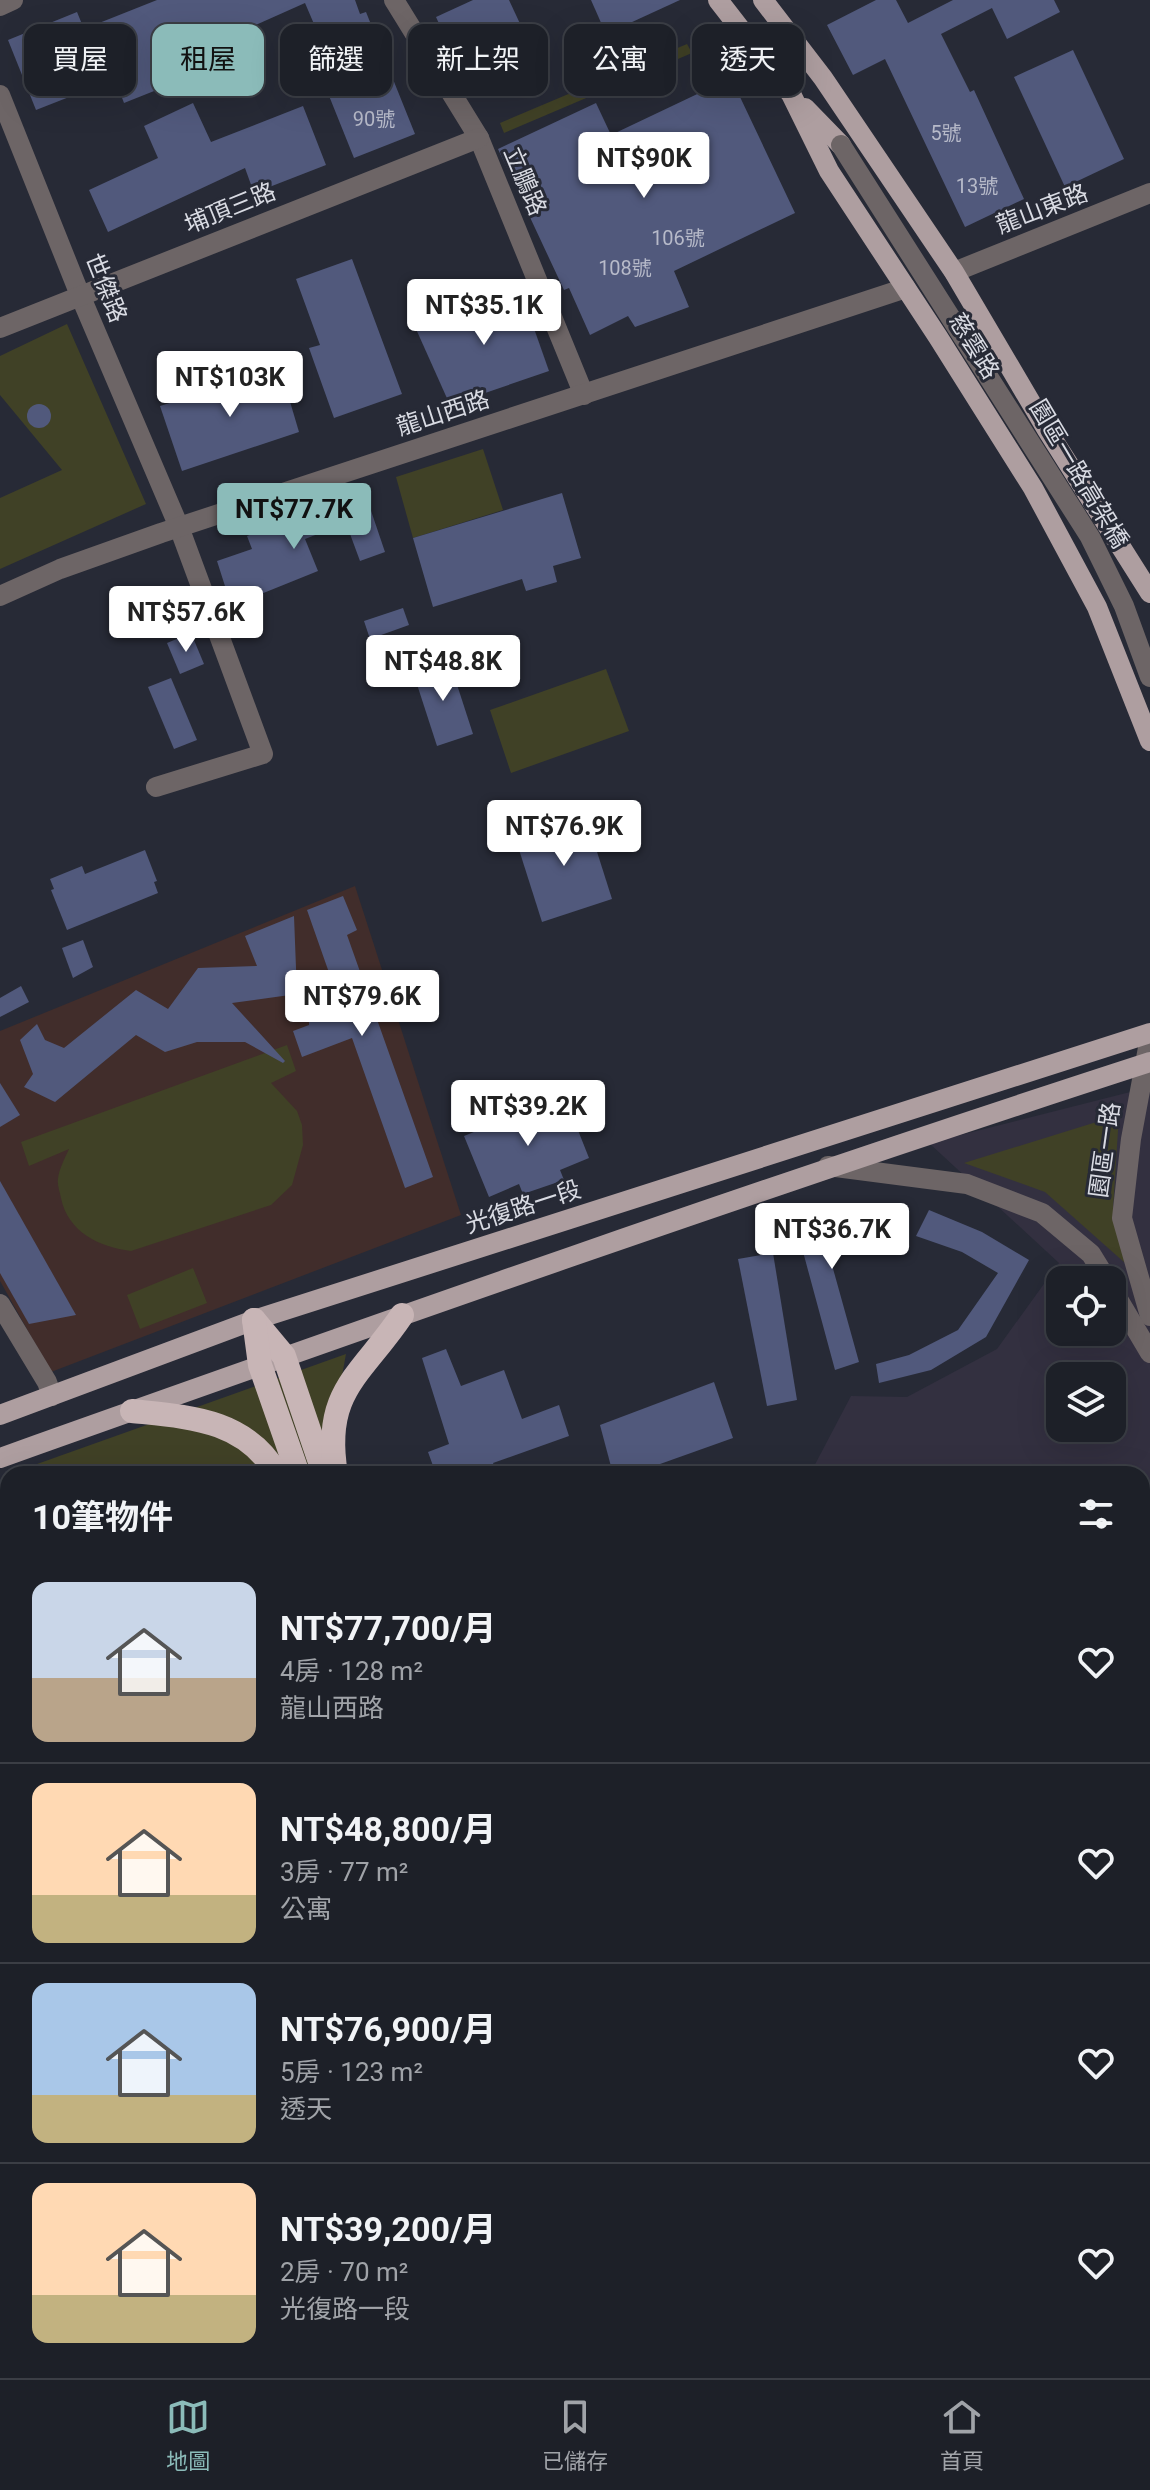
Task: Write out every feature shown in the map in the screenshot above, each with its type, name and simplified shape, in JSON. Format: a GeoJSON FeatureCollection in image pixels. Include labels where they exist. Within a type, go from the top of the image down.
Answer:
{"type":"FeatureCollection","features":[{"type":"Feature","properties":{"kind":"highway"},"geometry":{"type":"LineString","coordinates":[[335,1466],[333,1427],[342,1395],[358,1369],[386,1339],[402,1315]]}},
{"type":"Feature","properties":{"kind":"highway"},"geometry":{"type":"LineString","coordinates":[[254,1320],[284,1356],[321,1466]]}},
{"type":"Feature","properties":{"kind":"highway"},"geometry":{"type":"LineString","coordinates":[[254,1320],[260,1365],[295,1466]]}},
{"type":"Feature","properties":{"kind":"highway"},"geometry":{"type":"LineString","coordinates":[[132,1411],[199,1418],[233,1431],[265,1454],[272,1466]]}},
{"type":"Feature","properties":{"kind":"main road","name":"慈雲路"},"geometry":{"type":"LineString","coordinates":[[718,0],[737,24]]}},
{"type":"Feature","properties":{"kind":"main road","name":"慈雲路"},"geometry":{"type":"LineString","coordinates":[[763,0],[823,78],[954,272],[1150,593]]}},
{"type":"Feature","properties":{"kind":"main road"},"geometry":{"type":"LineString","coordinates":[[823,78],[841,145]]}},
{"type":"Feature","properties":{"kind":"main road","name":"慈雲路"},"geometry":{"type":"LineString","coordinates":[[792,96],[829,171],[1033,488],[1097,607],[1150,741]]}},
{"type":"Feature","properties":{"kind":"main road"},"geometry":{"type":"LineString","coordinates":[[793,96],[841,145]]}},
{"type":"Feature","properties":{"kind":"main road","name":"光復路一段"},"geometry":{"type":"LineString","coordinates":[[0,1415],[254,1320],[1150,1035]]}},
{"type":"Feature","properties":{"kind":"main road"},"geometry":{"type":"LineString","coordinates":[[0,1458],[828,1166],[1147,1062]]}},
{"type":"Feature","properties":{"kind":"street"},"geometry":{"type":"LineString","coordinates":[[0,6],[13,0]]}},
{"type":"Feature","properties":{"kind":"street","name":"立鵬路"},"geometry":{"type":"LineString","coordinates":[[394,0],[479,138],[584,395]]}},
{"type":"Feature","properties":{"kind":"street","name":"世傑路"},"geometry":{"type":"LineString","coordinates":[[0,95],[80,295],[179,527],[263,754],[156,787]]}},
{"type":"Feature","properties":{"kind":"street","name":"埔頂三路"},"geometry":{"type":"LineString","coordinates":[[0,328],[479,138]]}},
{"type":"Feature","properties":{"kind":"street","name":"園區一路高架橋"},"geometry":{"type":"LineString","coordinates":[[841,145],[1090,537],[1124,606],[1150,677]]}},
{"type":"Feature","properties":{"kind":"street","name":"龍山東路"},"geometry":{"type":"LineString","coordinates":[[954,272],[1150,193]]}},
{"type":"Feature","properties":{"kind":"street","name":"龍山西路"},"geometry":{"type":"LineString","coordinates":[[0,596],[60,569],[179,527],[906,288]]}},
{"type":"Feature","properties":{"kind":"street"},"geometry":{"type":"LineString","coordinates":[[1024,475],[1061,450]]}},
{"type":"Feature","properties":{"kind":"street","name":"園區一路"},"geometry":{"type":"LineString","coordinates":[[1150,1035],[1131,1139],[1122,1218],[1150,1316]]}},
{"type":"Feature","properties":{"kind":"street"},"geometry":{"type":"LineString","coordinates":[[828,1166],[967,1184],[1042,1213],[1091,1254],[1098,1266]]}},
{"type":"Feature","properties":{"kind":"street"},"geometry":{"type":"LineString","coordinates":[[0,1304],[47,1382],[52,1396]]}},
{"type":"Feature","properties":{"kind":"street"},"geometry":{"type":"LineString","coordinates":[[1126,1313],[1150,1353]]}},
{"type":"Feature","properties":{"kind":"shaded area"},"geometry":{"type":"Polygon","coordinates":[[[355,886],[461,1215],[51,1372],[0,1281],[0,1031],[355,886]]]}},
{"type":"Feature","properties":{"kind":"shaded area"},"geometry":{"type":"Polygon","coordinates":[[[1150,1087],[1150,1466],[814,1466],[851,1396],[907,1397],[997,1349],[1046,1281],[1046,1346],[1126,1346],[1126,1266],[1057,1266],[1059,1263],[929,1143],[1150,1087]]]}},
{"type":"Feature","properties":{"kind":"green space"},"geometry":{"type":"Polygon","coordinates":[[[687,44],[692,53],[676,60],[676,49],[687,44]]]}},
{"type":"Feature","properties":{"kind":"green space"},"geometry":{"type":"Polygon","coordinates":[[[564,96],[591,96],[504,133],[500,123],[564,96]]]}},
{"type":"Feature","properties":{"kind":"green space"},"geometry":{"type":"Polygon","coordinates":[[[67,324],[146,504],[0,569],[0,498],[62,470],[0,395],[0,356],[67,324]]]}},
{"type":"Feature","properties":{"kind":"green space"},"geometry":{"type":"Polygon","coordinates":[[[483,449],[503,510],[413,538],[396,477],[483,449]]]}},
{"type":"Feature","properties":{"kind":"green space"},"geometry":{"type":"Polygon","coordinates":[[[606,669],[629,731],[511,773],[490,710],[606,669]]]}},
{"type":"Feature","properties":{"kind":"green space"},"geometry":{"type":"Polygon","coordinates":[[[287,1045],[296,1071],[271,1083],[297,1111],[302,1125],[303,1145],[292,1185],[271,1205],[131,1251],[108,1246],[87,1236],[70,1220],[58,1181],[69,1149],[29,1166],[21,1142],[287,1045]]]}},
{"type":"Feature","properties":{"kind":"green space"},"geometry":{"type":"Polygon","coordinates":[[[1119,1115],[1113,1209],[1125,1263],[1045,1192],[964,1163],[1119,1115]]]}},
{"type":"Feature","properties":{"kind":"green space"},"geometry":{"type":"Polygon","coordinates":[[[193,1268],[207,1303],[140,1329],[127,1295],[193,1268]]]}},
{"type":"Feature","properties":{"kind":"green space"},"geometry":{"type":"Polygon","coordinates":[[[346,1354],[325,1466],[31,1466],[346,1354]]]}},
{"type":"Feature","properties":{"kind":"building"},"geometry":{"type":"Polygon","coordinates":[[[157,0],[355,0],[360,14],[366,12],[371,24],[314,24],[305,3],[258,24],[152,24],[152,92],[124,103],[121,96],[136,96],[136,24],[97,24],[157,0]]]}},
{"type":"Feature","properties":{"kind":"building"},"geometry":{"type":"Polygon","coordinates":[[[473,0],[509,0],[520,24],[439,24],[436,17],[473,0]]]}},
{"type":"Feature","properties":{"kind":"building"},"geometry":{"type":"Polygon","coordinates":[[[591,0],[680,0],[628,24],[602,24],[591,0]]]}},
{"type":"Feature","properties":{"kind":"building"},"geometry":{"type":"Polygon","coordinates":[[[876,0],[896,0],[908,23],[953,0],[1054,0],[1060,12],[1007,39],[992,8],[941,34],[970,92],[974,90],[1024,199],[965,227],[885,59],[853,75],[827,25],[876,0]]]}},
{"type":"Feature","properties":{"kind":"building"},"geometry":{"type":"Polygon","coordinates":[[[77,12],[82,24],[47,24],[77,12]]]}},
{"type":"Feature","properties":{"kind":"building"},"geometry":{"type":"Polygon","coordinates":[[[24,34],[24,80],[8,40],[24,34]]]}},
{"type":"Feature","properties":{"kind":"building"},"geometry":{"type":"Polygon","coordinates":[[[1073,50],[1124,159],[1065,187],[1014,77],[1073,50]]]}},
{"type":"Feature","properties":{"kind":"building"},"geometry":{"type":"Polygon","coordinates":[[[392,77],[415,134],[354,158],[329,96],[392,96],[392,77]]]}},
{"type":"Feature","properties":{"kind":"building"},"geometry":{"type":"Polygon","coordinates":[[[30,96],[72,96],[36,110],[30,96]]]}},
{"type":"Feature","properties":{"kind":"building"},"geometry":{"type":"Polygon","coordinates":[[[693,96],[740,96],[795,213],[674,271],[689,307],[635,327],[628,316],[590,335],[569,288],[564,290],[498,149],[596,103],[611,135],[693,96]]]}},
{"type":"Feature","properties":{"kind":"building"},"geometry":{"type":"Polygon","coordinates":[[[193,103],[211,142],[303,106],[326,165],[254,193],[245,168],[108,232],[89,190],[158,158],[144,126],[193,103]]]}},
{"type":"Feature","properties":{"kind":"building"},"geometry":{"type":"Polygon","coordinates":[[[352,259],[402,394],[334,418],[309,348],[320,345],[296,279],[352,259]]]}},
{"type":"Feature","properties":{"kind":"building"},"geometry":{"type":"Polygon","coordinates":[[[519,286],[549,371],[450,405],[416,329],[519,286]]]}},
{"type":"Feature","properties":{"kind":"building"},"geometry":{"type":"Polygon","coordinates":[[[280,368],[299,432],[182,471],[160,406],[280,368]]]}},
{"type":"Feature","properties":{"kind":"building"},"geometry":{"type":"Polygon","coordinates":[[[39,404],[47,408],[51,416],[47,424],[39,428],[31,424],[27,416],[31,408],[39,404]]]}},
{"type":"Feature","properties":{"kind":"building"},"geometry":{"type":"Polygon","coordinates":[[[562,493],[581,558],[553,566],[557,582],[526,591],[522,579],[433,607],[413,538],[562,493]]]}},
{"type":"Feature","properties":{"kind":"building"},"geometry":{"type":"Polygon","coordinates":[[[367,499],[385,552],[360,561],[346,523],[305,539],[318,571],[261,594],[262,599],[232,608],[217,561],[252,549],[247,536],[325,505],[328,512],[367,499]]]}},
{"type":"Feature","properties":{"kind":"building"},"geometry":{"type":"Polygon","coordinates":[[[403,608],[409,625],[370,639],[364,621],[403,608]]]}},
{"type":"Feature","properties":{"kind":"building"},"geometry":{"type":"Polygon","coordinates":[[[191,633],[204,664],[180,674],[167,643],[191,633]]]}},
{"type":"Feature","properties":{"kind":"building"},"geometry":{"type":"Polygon","coordinates":[[[449,660],[473,734],[437,746],[413,672],[449,660]]]}},
{"type":"Feature","properties":{"kind":"building"},"geometry":{"type":"Polygon","coordinates":[[[171,678],[197,740],[174,749],[148,687],[171,678]]]}},
{"type":"Feature","properties":{"kind":"building"},"geometry":{"type":"Polygon","coordinates":[[[585,814],[612,899],[542,922],[515,837],[585,814]]]}},
{"type":"Feature","properties":{"kind":"building"},"geometry":{"type":"Polygon","coordinates":[[[145,850],[157,881],[154,882],[158,893],[67,930],[51,890],[54,889],[50,879],[82,866],[85,874],[145,850]]]}},
{"type":"Feature","properties":{"kind":"building"},"geometry":{"type":"Polygon","coordinates":[[[343,896],[357,930],[347,935],[433,1177],[405,1188],[352,1038],[302,1057],[293,1031],[309,1025],[309,1013],[314,1006],[346,1021],[307,910],[343,896]]]}},
{"type":"Feature","properties":{"kind":"building"},"geometry":{"type":"Polygon","coordinates":[[[294,916],[297,994],[232,1003],[285,1061],[283,1063],[245,1042],[197,1042],[165,1052],[136,1035],[55,1102],[24,1087],[33,1074],[20,1040],[37,1024],[45,1040],[64,1048],[136,990],[168,1009],[198,968],[257,966],[245,936],[294,916]]]}},
{"type":"Feature","properties":{"kind":"building"},"geometry":{"type":"Polygon","coordinates":[[[83,940],[93,967],[73,978],[62,948],[83,940]]]}},
{"type":"Feature","properties":{"kind":"building"},"geometry":{"type":"Polygon","coordinates":[[[21,986],[29,1002],[0,1017],[0,998],[21,986]]]}},
{"type":"Feature","properties":{"kind":"building"},"geometry":{"type":"Polygon","coordinates":[[[0,1083],[20,1115],[0,1127],[0,1083]]]}},
{"type":"Feature","properties":{"kind":"building"},"geometry":{"type":"Polygon","coordinates":[[[564,1095],[589,1158],[560,1170],[564,1180],[523,1194],[519,1184],[489,1197],[464,1136],[564,1095]]]}},
{"type":"Feature","properties":{"kind":"building"},"geometry":{"type":"Polygon","coordinates":[[[0,1181],[76,1315],[29,1324],[0,1273],[0,1181]]]}},
{"type":"Feature","properties":{"kind":"building"},"geometry":{"type":"Polygon","coordinates":[[[885,1204],[886,1224],[822,1229],[859,1362],[835,1370],[792,1211],[885,1204]]]}},
{"type":"Feature","properties":{"kind":"building"},"geometry":{"type":"Polygon","coordinates":[[[929,1210],[982,1232],[1029,1260],[986,1337],[931,1370],[879,1383],[876,1364],[909,1355],[958,1330],[998,1273],[962,1252],[916,1236],[929,1210]]]}},
{"type":"Feature","properties":{"kind":"building"},"geometry":{"type":"Polygon","coordinates":[[[773,1253],[797,1400],[767,1406],[738,1259],[773,1253]]]}},
{"type":"Feature","properties":{"kind":"building"},"geometry":{"type":"Polygon","coordinates":[[[446,1349],[461,1386],[504,1370],[522,1419],[559,1405],[569,1436],[493,1463],[494,1466],[433,1466],[428,1452],[449,1444],[422,1358],[446,1349]]]}},
{"type":"Feature","properties":{"kind":"building"},"geometry":{"type":"Polygon","coordinates":[[[714,1382],[733,1438],[654,1466],[611,1466],[600,1425],[714,1382]]]}}]}
